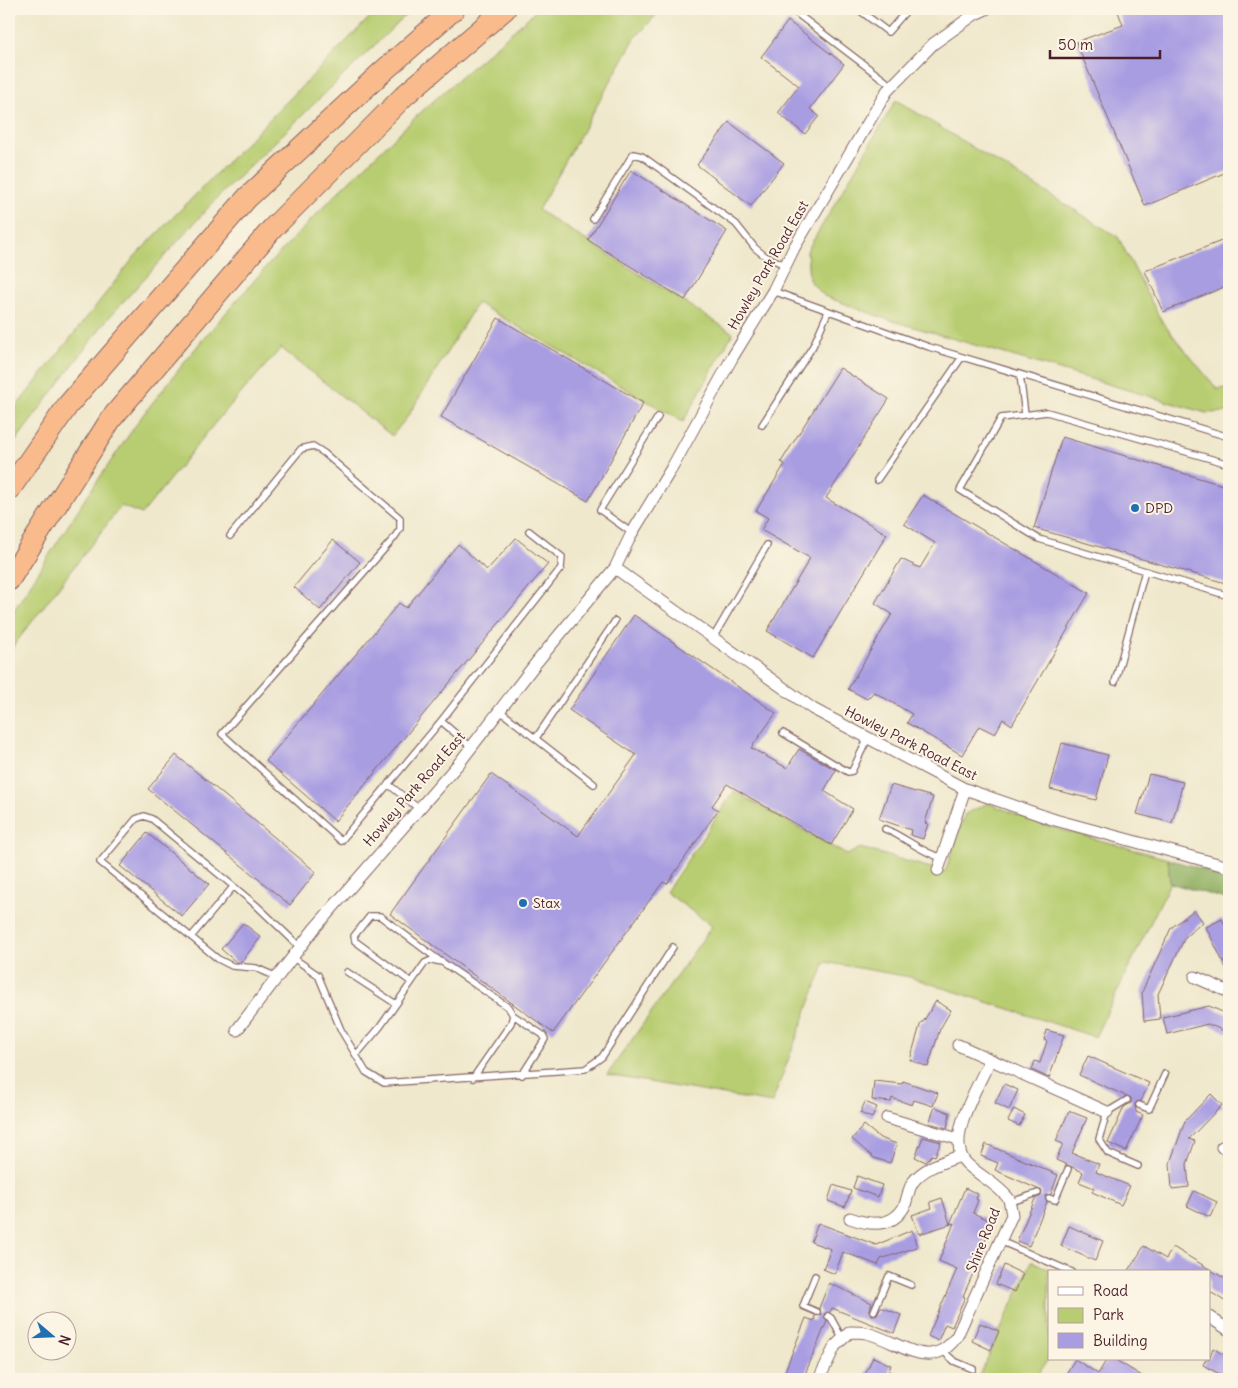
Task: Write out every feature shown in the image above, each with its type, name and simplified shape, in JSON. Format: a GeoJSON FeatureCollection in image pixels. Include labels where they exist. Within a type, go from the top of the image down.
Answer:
{"type":"FeatureCollection","features":[{"type":"Feature","properties":{"kind":"highway"},"geometry":{"type":"LineString","coordinates":[[9,490],[68,405],[247,198],[381,73],[454,9]]}},
{"type":"Feature","properties":{"kind":"highway"},"geometry":{"type":"LineString","coordinates":[[9,580],[111,419],[272,229],[405,95],[505,9]]}},
{"type":"Feature","properties":{"kind":"street","name":"Howley Park Road East"},"geometry":{"type":"LineString","coordinates":[[236,1030],[300,947],[471,747],[616,568],[632,533],[673,466],[732,358],[892,86],[933,44],[983,9]]}},
{"type":"Feature","properties":{"kind":"street","name":"Howley Park Road East"},"geometry":{"type":"LineString","coordinates":[[616,568],[814,710],[964,789],[1055,820],[1229,867]]}},
{"type":"Feature","properties":{"kind":"street"},"geometry":{"type":"LineString","coordinates":[[938,870],[964,789]]}},
{"type":"Feature","properties":{"kind":"street"},"geometry":{"type":"LineString","coordinates":[[1195,977],[1229,992]]}},
{"type":"Feature","properties":{"kind":"street"},"geometry":{"type":"LineString","coordinates":[[958,1045],[1107,1112]]}},
{"type":"Feature","properties":{"kind":"street"},"geometry":{"type":"LineString","coordinates":[[850,1218],[872,1224],[885,1223],[895,1217],[903,1208],[914,1180],[937,1164],[960,1156],[958,1139],[963,1121],[990,1060]]}},
{"type":"Feature","properties":{"kind":"street"},"geometry":{"type":"LineString","coordinates":[[887,1118],[958,1139]]}},
{"type":"Feature","properties":{"kind":"street","name":"Shire Road"},"geometry":{"type":"LineString","coordinates":[[943,1351],[957,1336],[1012,1215],[1011,1202],[1005,1194],[960,1156]]}},
{"type":"Feature","properties":{"kind":"street"},"geometry":{"type":"LineString","coordinates":[[1210,1318],[1229,1330]]}},
{"type":"Feature","properties":{"kind":"street"},"geometry":{"type":"LineString","coordinates":[[819,1379],[835,1346],[842,1338],[850,1332],[867,1328],[878,1337],[924,1355],[943,1351]]}},
{"type":"Feature","properties":{"kind":"lane"},"geometry":{"type":"LineString","coordinates":[[791,9],[892,86]]}},
{"type":"Feature","properties":{"kind":"lane"},"geometry":{"type":"LineString","coordinates":[[858,10],[888,32],[908,9]]}},
{"type":"Feature","properties":{"kind":"lane"},"geometry":{"type":"LineString","coordinates":[[592,219],[633,154],[642,156],[736,224],[755,248],[765,256],[786,265]]}},
{"type":"Feature","properties":{"kind":"lane"},"geometry":{"type":"LineString","coordinates":[[773,291],[962,358],[1229,438]]}},
{"type":"Feature","properties":{"kind":"lane"},"geometry":{"type":"LineString","coordinates":[[762,425],[814,346],[828,312]]}},
{"type":"Feature","properties":{"kind":"lane"},"geometry":{"type":"LineString","coordinates":[[877,480],[962,358]]}},
{"type":"Feature","properties":{"kind":"lane"},"geometry":{"type":"LineString","coordinates":[[1020,375],[1025,414]]}},
{"type":"Feature","properties":{"kind":"lane"},"geometry":{"type":"LineString","coordinates":[[1229,464],[1047,412],[1025,414],[1001,418],[960,490],[1039,539],[1229,596]]}},
{"type":"Feature","properties":{"kind":"lane"},"geometry":{"type":"LineString","coordinates":[[632,533],[600,510],[658,417]]}},
{"type":"Feature","properties":{"kind":"lane"},"geometry":{"type":"LineString","coordinates":[[230,536],[301,449],[313,446],[400,518],[400,529],[394,538],[222,734],[341,841],[440,722],[560,568],[562,557],[529,531]]}},
{"type":"Feature","properties":{"kind":"lane"},"geometry":{"type":"LineString","coordinates":[[713,638],[767,545]]}},
{"type":"Feature","properties":{"kind":"lane"},"geometry":{"type":"LineString","coordinates":[[1115,682],[1145,571]]}},
{"type":"Feature","properties":{"kind":"lane"},"geometry":{"type":"LineString","coordinates":[[536,738],[614,621]]}},
{"type":"Feature","properties":{"kind":"lane"},"geometry":{"type":"LineString","coordinates":[[500,711],[594,784]]}},
{"type":"Feature","properties":{"kind":"lane"},"geometry":{"type":"LineString","coordinates":[[440,722],[471,747]]}},
{"type":"Feature","properties":{"kind":"lane"},"geometry":{"type":"LineString","coordinates":[[783,733],[848,772],[852,770],[868,738]]}},
{"type":"Feature","properties":{"kind":"lane"},"geometry":{"type":"LineString","coordinates":[[388,784],[418,808]]}},
{"type":"Feature","properties":{"kind":"lane"},"geometry":{"type":"LineString","coordinates":[[277,978],[256,968],[227,965],[100,862],[136,820],[144,816],[152,819],[233,887],[300,947]]}},
{"type":"Feature","properties":{"kind":"lane"},"geometry":{"type":"LineString","coordinates":[[885,829],[898,834],[918,848],[942,858]]}},
{"type":"Feature","properties":{"kind":"lane"},"geometry":{"type":"LineString","coordinates":[[191,937],[233,887]]}},
{"type":"Feature","properties":{"kind":"lane"},"geometry":{"type":"LineString","coordinates":[[411,982],[355,941],[354,936],[370,916],[380,916],[442,962],[508,1007],[512,1015],[543,1035],[545,1039],[522,1075]]}},
{"type":"Feature","properties":{"kind":"lane"},"geometry":{"type":"LineString","coordinates":[[292,957],[318,975],[341,1030],[366,1072],[384,1083],[522,1075],[585,1069],[602,1057],[673,947]]}},
{"type":"Feature","properties":{"kind":"lane"},"geometry":{"type":"LineString","coordinates":[[356,1055],[396,1004],[425,962],[432,960],[442,962]]}},
{"type":"Feature","properties":{"kind":"lane"},"geometry":{"type":"LineString","coordinates":[[347,972],[396,1004]]}},
{"type":"Feature","properties":{"kind":"lane"},"geometry":{"type":"LineString","coordinates":[[473,1078],[511,1022],[512,1015]]}},
{"type":"Feature","properties":{"kind":"lane"},"geometry":{"type":"LineString","coordinates":[[1139,1105],[1149,1109],[1165,1074]]}},
{"type":"Feature","properties":{"kind":"lane"},"geometry":{"type":"LineString","coordinates":[[1127,1100],[1107,1112],[1099,1138],[1108,1153],[1138,1166]]}},
{"type":"Feature","properties":{"kind":"lane"},"geometry":{"type":"LineString","coordinates":[[1049,1198],[1055,1200],[1068,1169]]}},
{"type":"Feature","properties":{"kind":"lane"},"geometry":{"type":"LineString","coordinates":[[1011,1202],[1038,1193]]}},
{"type":"Feature","properties":{"kind":"lane"},"geometry":{"type":"LineString","coordinates":[[1000,1241],[1067,1270]]}},
{"type":"Feature","properties":{"kind":"lane"},"geometry":{"type":"LineString","coordinates":[[815,1276],[803,1306],[817,1312]]}},
{"type":"Feature","properties":{"kind":"lane"},"geometry":{"type":"LineString","coordinates":[[874,1311],[889,1276],[911,1285]]}},
{"type":"Feature","properties":{"kind":"lane"},"geometry":{"type":"LineString","coordinates":[[828,1316],[842,1338]]}},
{"type":"Feature","properties":{"kind":"lane"},"geometry":{"type":"LineString","coordinates":[[943,1351],[954,1361],[973,1369]]}},
{"type":"Feature","properties":{"kind":"green space"},"geometry":{"type":"Polygon","coordinates":[[[378,9],[412,9],[216,199],[105,322],[9,450],[9,416],[136,255],[378,9]]]}},
{"type":"Feature","properties":{"kind":"green space"},"geometry":{"type":"Polygon","coordinates":[[[538,9],[662,9],[635,38],[538,210],[733,333],[683,422],[477,303],[408,416],[392,436],[281,348],[214,424],[142,514],[121,506],[14,645],[9,657],[9,618],[85,499],[142,416],[203,339],[268,265],[338,192],[421,112],[538,9]]]}},
{"type":"Feature","properties":{"kind":"green space"},"geometry":{"type":"Polygon","coordinates":[[[896,100],[1118,237],[1162,322],[1217,389],[1229,388],[1229,412],[1206,413],[883,318],[824,296],[809,280],[807,251],[896,100]]]}},
{"type":"Feature","properties":{"kind":"green space"},"geometry":{"type":"Polygon","coordinates":[[[734,791],[847,855],[860,848],[945,872],[965,814],[988,803],[1041,824],[1168,859],[1170,883],[1095,1037],[910,977],[825,962],[772,1103],[607,1075],[712,926],[666,892],[734,791]]]}},
{"type":"Feature","properties":{"kind":"green space"},"geometry":{"type":"Polygon","coordinates":[[[1168,859],[1229,877],[1229,900],[1170,883],[1168,859]]]}},
{"type":"Feature","properties":{"kind":"green space"},"geometry":{"type":"Polygon","coordinates":[[[1032,1261],[1051,1270],[1048,1270],[1048,1359],[1036,1379],[978,1379],[1032,1261]]]}},
{"type":"Feature","properties":{"kind":"building"},"geometry":{"type":"Polygon","coordinates":[[[1117,9],[1229,9],[1229,171],[1145,206],[1076,42],[1123,25],[1117,9]]]}},
{"type":"Feature","properties":{"kind":"building"},"geometry":{"type":"Polygon","coordinates":[[[788,21],[844,64],[810,109],[819,116],[805,134],[778,113],[799,86],[761,57],[788,21]]]}},
{"type":"Feature","properties":{"kind":"building"},"geometry":{"type":"Polygon","coordinates":[[[729,122],[784,163],[751,206],[697,165],[729,122]]]}},
{"type":"Feature","properties":{"kind":"building"},"geometry":{"type":"Polygon","coordinates":[[[631,170],[727,231],[685,300],[588,240],[631,170]]]}},
{"type":"Feature","properties":{"kind":"building"},"geometry":{"type":"Polygon","coordinates":[[[1229,238],[1229,285],[1163,312],[1145,271],[1229,238]]]}},
{"type":"Feature","properties":{"kind":"building"},"geometry":{"type":"Polygon","coordinates":[[[498,318],[643,403],[588,501],[441,417],[498,318]]]}},
{"type":"Feature","properties":{"kind":"building"},"geometry":{"type":"Polygon","coordinates":[[[840,368],[889,399],[826,498],[887,534],[813,658],[767,631],[810,558],[761,530],[768,518],[756,511],[785,464],[781,462],[840,368]]]}},
{"type":"Feature","properties":{"kind":"building","name":"DPD"},"geometry":{"type":"Polygon","coordinates":[[[1062,437],[1229,487],[1229,584],[1034,528],[1062,437]]]}},
{"type":"Feature","properties":{"kind":"building"},"geometry":{"type":"Polygon","coordinates":[[[923,495],[1089,593],[1012,725],[1003,719],[995,734],[979,726],[962,755],[907,723],[912,714],[874,692],[867,699],[848,689],[892,614],[875,603],[901,559],[920,568],[935,543],[904,524],[923,495]]]}},
{"type":"Feature","properties":{"kind":"building"},"geometry":{"type":"Polygon","coordinates":[[[516,538],[548,564],[335,821],[266,761],[399,603],[406,608],[458,544],[487,570],[516,538]]]}},
{"type":"Feature","properties":{"kind":"building"},"geometry":{"type":"Polygon","coordinates":[[[333,540],[360,562],[320,610],[294,587],[333,540]]]}},
{"type":"Feature","properties":{"kind":"building"},"geometry":{"type":"Polygon","coordinates":[[[634,615],[776,713],[751,748],[787,768],[799,749],[836,770],[824,791],[853,809],[831,845],[727,784],[712,806],[718,810],[667,884],[663,882],[553,1033],[390,914],[491,774],[578,836],[636,755],[569,710],[634,615]]]}},
{"type":"Feature","properties":{"kind":"building"},"geometry":{"type":"Polygon","coordinates":[[[1062,743],[1108,755],[1096,800],[1050,789],[1062,743]]]}},
{"type":"Feature","properties":{"kind":"building"},"geometry":{"type":"Polygon","coordinates":[[[176,755],[316,872],[290,905],[148,789],[176,755]]]}},
{"type":"Feature","properties":{"kind":"building"},"geometry":{"type":"Polygon","coordinates":[[[1149,774],[1183,782],[1172,823],[1137,814],[1149,774]]]}},
{"type":"Feature","properties":{"kind":"building"},"geometry":{"type":"Polygon","coordinates":[[[891,785],[933,797],[925,823],[928,824],[923,839],[910,835],[911,830],[879,819],[891,785]]]}},
{"type":"Feature","properties":{"kind":"building"},"geometry":{"type":"Polygon","coordinates":[[[147,833],[209,884],[182,916],[120,866],[147,833]]]}},
{"type":"Feature","properties":{"kind":"building"},"geometry":{"type":"Polygon","coordinates":[[[1194,910],[1203,922],[1185,937],[1158,994],[1160,1019],[1144,1021],[1142,992],[1171,928],[1194,910]]]}},
{"type":"Feature","properties":{"kind":"building"},"geometry":{"type":"Polygon","coordinates":[[[1222,919],[1229,933],[1229,974],[1206,927],[1222,919]]]}},
{"type":"Feature","properties":{"kind":"building"},"geometry":{"type":"Polygon","coordinates":[[[243,923],[261,937],[241,962],[236,962],[221,949],[243,923]]]}},
{"type":"Feature","properties":{"kind":"building"},"geometry":{"type":"Polygon","coordinates":[[[936,1001],[951,1010],[940,1029],[928,1067],[910,1060],[921,1022],[923,1022],[936,1001]]]}},
{"type":"Feature","properties":{"kind":"building"},"geometry":{"type":"Polygon","coordinates":[[[1209,1006],[1229,1015],[1229,1033],[1208,1024],[1167,1034],[1163,1017],[1209,1006]]]}},
{"type":"Feature","properties":{"kind":"building"},"geometry":{"type":"Polygon","coordinates":[[[1046,1030],[1064,1035],[1049,1078],[1032,1070],[1035,1061],[1040,1063],[1047,1041],[1044,1040],[1046,1030]]]}},
{"type":"Feature","properties":{"kind":"building"},"geometry":{"type":"Polygon","coordinates":[[[1088,1056],[1149,1083],[1141,1101],[1135,1104],[1136,1112],[1143,1115],[1126,1151],[1108,1143],[1124,1107],[1131,1103],[1131,1098],[1079,1075],[1088,1056]]]}},
{"type":"Feature","properties":{"kind":"building"},"geometry":{"type":"Polygon","coordinates":[[[874,1081],[902,1084],[903,1081],[938,1093],[933,1106],[914,1100],[912,1105],[892,1098],[891,1102],[872,1100],[874,1081]]]}},
{"type":"Feature","properties":{"kind":"building"},"geometry":{"type":"Polygon","coordinates":[[[1004,1084],[1018,1090],[1009,1110],[995,1103],[1004,1084]]]}},
{"type":"Feature","properties":{"kind":"building"},"geometry":{"type":"Polygon","coordinates":[[[1211,1094],[1222,1105],[1189,1139],[1195,1141],[1187,1164],[1189,1187],[1172,1189],[1170,1163],[1185,1121],[1211,1094]]]}},
{"type":"Feature","properties":{"kind":"building"},"geometry":{"type":"Polygon","coordinates":[[[865,1102],[877,1107],[872,1118],[860,1113],[865,1102]]]}},
{"type":"Feature","properties":{"kind":"building"},"geometry":{"type":"Polygon","coordinates":[[[935,1107],[950,1113],[947,1128],[929,1123],[935,1107]]]}},
{"type":"Feature","properties":{"kind":"building"},"geometry":{"type":"Polygon","coordinates":[[[1014,1109],[1025,1115],[1019,1126],[1008,1121],[1014,1109]]]}},
{"type":"Feature","properties":{"kind":"building"},"geometry":{"type":"Polygon","coordinates":[[[1069,1111],[1087,1118],[1072,1153],[1099,1164],[1096,1172],[1130,1186],[1121,1205],[1092,1192],[1094,1188],[1079,1182],[1083,1172],[1056,1160],[1063,1144],[1056,1141],[1069,1111]]]}},
{"type":"Feature","properties":{"kind":"building"},"geometry":{"type":"Polygon","coordinates":[[[864,1125],[880,1138],[897,1144],[890,1163],[874,1158],[852,1139],[864,1125]]]}},
{"type":"Feature","properties":{"kind":"building"},"geometry":{"type":"Polygon","coordinates":[[[923,1137],[941,1142],[935,1156],[932,1155],[926,1162],[915,1157],[923,1137]]]}},
{"type":"Feature","properties":{"kind":"building"},"geometry":{"type":"Polygon","coordinates":[[[986,1144],[1058,1175],[1051,1194],[1045,1196],[1047,1202],[1029,1246],[1017,1241],[1035,1199],[1041,1196],[1042,1191],[995,1170],[998,1163],[981,1156],[986,1144]]]}},
{"type":"Feature","properties":{"kind":"building"},"geometry":{"type":"Polygon","coordinates":[[[857,1176],[882,1185],[878,1197],[853,1188],[857,1176]]]}},
{"type":"Feature","properties":{"kind":"building"},"geometry":{"type":"Polygon","coordinates":[[[833,1185],[851,1191],[845,1207],[828,1201],[833,1185]]]}},
{"type":"Feature","properties":{"kind":"building"},"geometry":{"type":"Polygon","coordinates":[[[965,1188],[978,1194],[976,1199],[978,1200],[973,1213],[989,1220],[988,1222],[992,1224],[982,1248],[984,1249],[963,1296],[965,1297],[952,1327],[945,1324],[938,1341],[928,1336],[957,1269],[939,1261],[954,1223],[919,1234],[912,1215],[932,1208],[930,1202],[942,1198],[950,1224],[965,1188]]]}},
{"type":"Feature","properties":{"kind":"building"},"geometry":{"type":"Polygon","coordinates":[[[1194,1191],[1217,1202],[1210,1217],[1187,1206],[1194,1191]]]}},
{"type":"Feature","properties":{"kind":"building"},"geometry":{"type":"Polygon","coordinates":[[[818,1223],[876,1245],[912,1230],[917,1247],[881,1259],[878,1265],[843,1252],[835,1274],[823,1269],[831,1249],[811,1242],[818,1223]]]}},
{"type":"Feature","properties":{"kind":"building"},"geometry":{"type":"Polygon","coordinates":[[[1069,1226],[1103,1241],[1095,1261],[1061,1246],[1069,1226]]]}},
{"type":"Feature","properties":{"kind":"building"},"geometry":{"type":"Polygon","coordinates":[[[1144,1246],[1166,1259],[1173,1247],[1229,1281],[1229,1304],[1210,1292],[1210,1270],[1129,1270],[1144,1246]]]}},
{"type":"Feature","properties":{"kind":"building"},"geometry":{"type":"Polygon","coordinates":[[[1004,1265],[1023,1274],[1015,1292],[996,1284],[1004,1265]]]}},
{"type":"Feature","properties":{"kind":"building"},"geometry":{"type":"Polygon","coordinates":[[[829,1283],[872,1303],[869,1311],[872,1315],[877,1314],[881,1307],[901,1315],[894,1333],[832,1308],[830,1312],[824,1314],[827,1321],[803,1379],[792,1379],[783,1376],[806,1318],[814,1321],[815,1316],[821,1314],[819,1308],[829,1283]]]}},
{"type":"Feature","properties":{"kind":"building"},"geometry":{"type":"Polygon","coordinates":[[[980,1323],[999,1331],[991,1350],[972,1341],[980,1323]]]}},
{"type":"Feature","properties":{"kind":"building"},"geometry":{"type":"Polygon","coordinates":[[[1213,1348],[1229,1358],[1229,1379],[1203,1365],[1206,1360],[1210,1360],[1213,1348]]]}},
{"type":"Feature","properties":{"kind":"building"},"geometry":{"type":"Polygon","coordinates":[[[873,1357],[891,1365],[886,1379],[863,1379],[873,1357]]]}},
{"type":"Feature","properties":{"kind":"building"},"geometry":{"type":"Polygon","coordinates":[[[1074,1360],[1098,1374],[1106,1360],[1116,1360],[1147,1379],[1063,1379],[1074,1360]]]}},
{"type":"Feature","properties":{"kind":"place","name":"DPD"},"geometry":{"type":"Point","coordinates":[1135,508]}},
{"type":"Feature","properties":{"kind":"place","name":"Stax"},"geometry":{"type":"Point","coordinates":[523,903]}}]}
